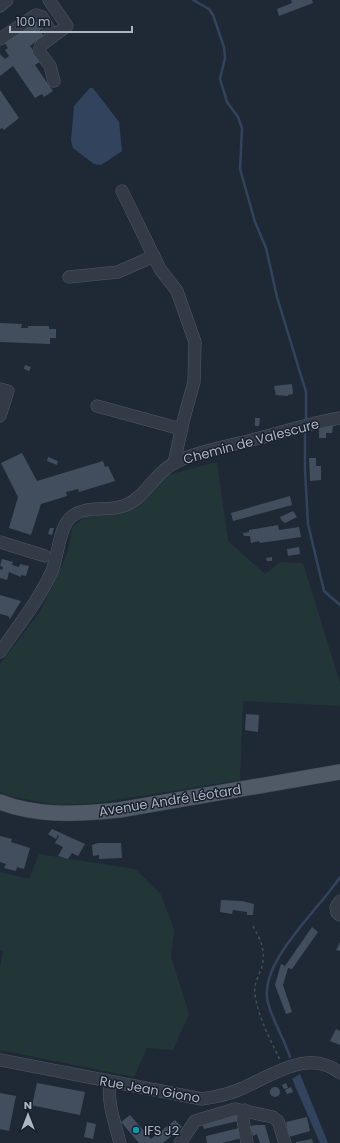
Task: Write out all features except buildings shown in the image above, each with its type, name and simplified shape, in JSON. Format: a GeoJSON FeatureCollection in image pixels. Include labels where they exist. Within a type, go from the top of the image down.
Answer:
{"type":"FeatureCollection","features":[{"type":"Feature","properties":{"kind":"main road","name":"Avenue André Léotard"},"geometry":{"type":"LineString","coordinates":[[0,802],[39,812],[83,814],[119,810],[340,772]]}},
{"type":"Feature","properties":{"kind":"street"},"geometry":{"type":"LineString","coordinates":[[0,6],[8,0]]}},
{"type":"Feature","properties":{"kind":"street"},"geometry":{"type":"LineString","coordinates":[[49,0],[67,26],[41,45],[39,51],[50,66],[54,81]]}},
{"type":"Feature","properties":{"kind":"street"},"geometry":{"type":"LineString","coordinates":[[0,40],[36,15],[42,17],[53,36]]}},
{"type":"Feature","properties":{"kind":"street"},"geometry":{"type":"LineString","coordinates":[[122,191],[154,256],[167,278],[177,291],[195,342],[194,382],[181,429],[174,462]]}},
{"type":"Feature","properties":{"kind":"street"},"geometry":{"type":"LineString","coordinates":[[69,277],[118,272],[154,256]]}},
{"type":"Feature","properties":{"kind":"street"},"geometry":{"type":"LineString","coordinates":[[0,389],[8,391],[0,413]]}},
{"type":"Feature","properties":{"kind":"street"},"geometry":{"type":"LineString","coordinates":[[97,406],[181,429]]}},
{"type":"Feature","properties":{"kind":"street","name":"Chemin de Valescure"},"geometry":{"type":"LineString","coordinates":[[0,652],[31,609],[48,579],[68,520],[84,510],[115,508],[134,501],[144,493],[160,473],[174,462],[235,444],[340,418]]}},
{"type":"Feature","properties":{"kind":"street"},"geometry":{"type":"LineString","coordinates":[[0,542],[45,556]]}},
{"type":"Feature","properties":{"kind":"street"},"geometry":{"type":"LineString","coordinates":[[340,901],[336,907],[337,913],[340,915]]}},
{"type":"Feature","properties":{"kind":"street","name":"Rue Jean Giono"},"geometry":{"type":"LineString","coordinates":[[0,1060],[202,1099],[222,1096],[242,1089],[300,1063],[324,1064],[340,1073]]}},
{"type":"Feature","properties":{"kind":"street"},"geometry":{"type":"LineString","coordinates":[[110,1082],[110,1106],[120,1143]]}},
{"type":"Feature","properties":{"kind":"street"},"geometry":{"type":"LineString","coordinates":[[180,1143],[195,1121],[199,1118],[228,1110],[245,1110],[273,1117],[278,1121],[285,1143]]}},
{"type":"Feature","properties":{"kind":"street"},"geometry":{"type":"LineString","coordinates":[[245,1110],[243,1120],[247,1143]]}},
{"type":"Feature","properties":{"kind":"path"},"geometry":{"type":"LineString","coordinates":[[253,926],[263,948],[264,962],[257,978],[254,992],[260,1018],[285,1069]]}},
{"type":"Feature","properties":{"kind":"green space"},"geometry":{"type":"Polygon","coordinates":[[[217,462],[228,541],[265,574],[281,562],[303,563],[340,683],[340,706],[243,701],[240,780],[97,803],[57,805],[9,796],[0,792],[0,664],[40,612],[67,554],[73,526],[87,516],[126,512],[164,476],[217,462]]]}},
{"type":"Feature","properties":{"kind":"green space"},"geometry":{"type":"Polygon","coordinates":[[[39,854],[135,869],[160,893],[174,929],[171,957],[189,1014],[173,1050],[147,1048],[134,1077],[0,1050],[0,967],[3,951],[0,950],[0,872],[29,879],[39,854]]]}},
{"type":"Feature","properties":{"kind":"water"},"geometry":{"type":"Polygon","coordinates":[[[90,88],[93,88],[119,122],[122,151],[101,165],[94,164],[73,148],[71,141],[74,106],[90,88]]]}},
{"type":"Feature","properties":{"kind":"water"},"geometry":{"type":"Polygon","coordinates":[[[300,1074],[328,1143],[320,1143],[292,1079],[300,1074]]]}},
{"type":"Feature","properties":{"kind":"waterway"},"geometry":{"type":"LineString","coordinates":[[193,0],[209,9],[213,15],[224,47],[225,58],[220,79],[227,102],[238,117],[242,128],[240,169],[255,222],[266,248],[277,297],[306,392],[306,422]]}},
{"type":"Feature","properties":{"kind":"waterway"},"geometry":{"type":"LineString","coordinates":[[305,429],[305,470],[308,524],[324,591],[340,605]]}},
{"type":"Feature","properties":{"kind":"waterway"},"geometry":{"type":"LineString","coordinates":[[290,1057],[270,1010],[267,987],[272,971],[292,937],[340,877]]}},
{"type":"Feature","properties":{"kind":"place","name":"IFS J2"},"geometry":{"type":"Point","coordinates":[136,1130]}}]}
